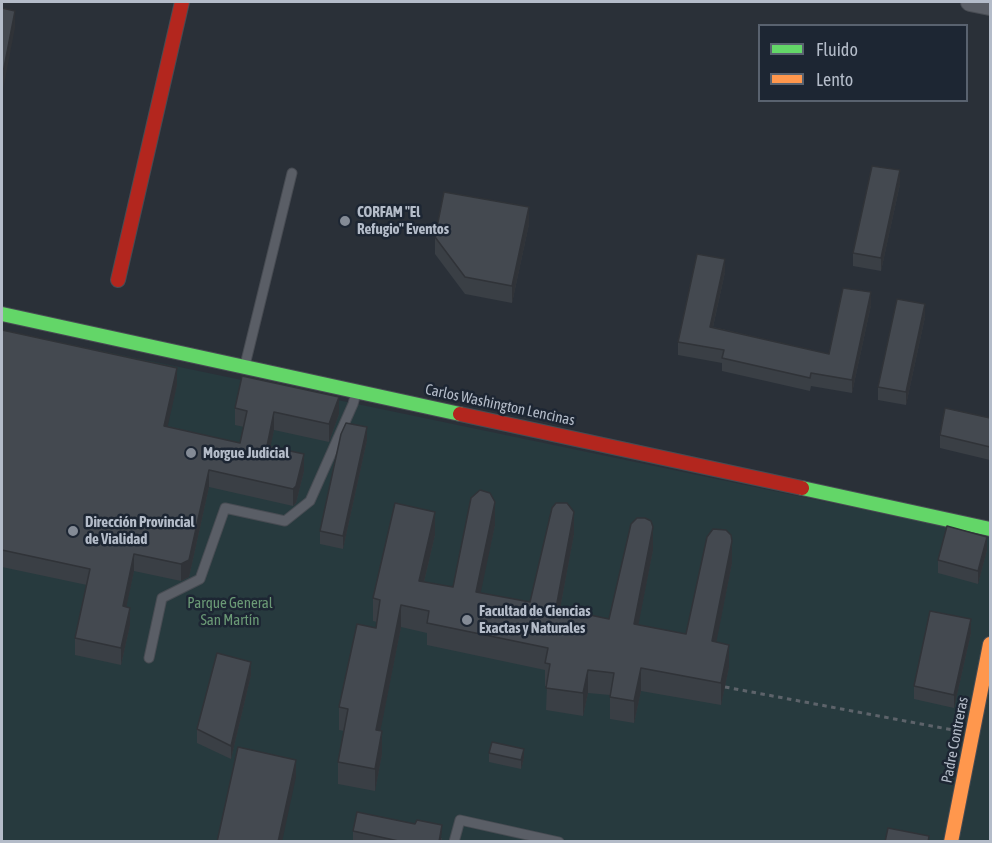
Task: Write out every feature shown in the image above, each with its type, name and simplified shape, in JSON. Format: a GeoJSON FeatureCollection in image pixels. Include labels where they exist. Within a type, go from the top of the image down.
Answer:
{"type":"FeatureCollection","features":[{"type":"Feature","properties":{"kind":"main road"},"geometry":{"type":"LineString","coordinates":[[118,280],[182,2]]}},
{"type":"Feature","properties":{"kind":"main road","name":"Carlos Washington Lencinas"},"geometry":{"type":"LineString","coordinates":[[2,314],[990,529]]}},
{"type":"Feature","properties":{"kind":"main road","name":"Padre Contreras"},"geometry":{"type":"LineString","coordinates":[[951,842],[990,644]]}},
{"type":"Feature","properties":{"kind":"street"},"geometry":{"type":"LineString","coordinates":[[970,2],[990,6]]}},
{"type":"Feature","properties":{"kind":"lane"},"geometry":{"type":"LineString","coordinates":[[245,367],[292,173]]}},
{"type":"Feature","properties":{"kind":"lane"},"geometry":{"type":"LineString","coordinates":[[149,658],[162,598],[200,579],[225,508],[285,521],[310,501],[353,404],[356,391]]}},
{"type":"Feature","properties":{"kind":"lane"},"geometry":{"type":"LineString","coordinates":[[454,842],[460,820],[559,842]]}},
{"type":"Feature","properties":{"kind":"path"},"geometry":{"type":"LineString","coordinates":[[724,687],[973,735]]}},
{"type":"Feature","properties":{"kind":"green space","name":"Parque General San Martín"},"geometry":{"type":"Polygon","coordinates":[[[2,330],[990,536],[990,841],[2,841],[2,330]]]}},
{"type":"Feature","properties":{"kind":"building"},"geometry":{"type":"Polygon","coordinates":[[[2,8],[15,11],[2,78],[2,8]]]}},
{"type":"Feature","properties":{"kind":"building"},"geometry":{"type":"Polygon","coordinates":[[[872,166],[900,170],[881,258],[853,253],[872,166]]]}},
{"type":"Feature","properties":{"kind":"building"},"geometry":{"type":"Polygon","coordinates":[[[444,192],[529,207],[512,286],[465,277],[435,237],[444,192]]]}},
{"type":"Feature","properties":{"kind":"building"},"geometry":{"type":"Polygon","coordinates":[[[697,254],[725,259],[710,327],[829,354],[843,288],[871,292],[852,380],[811,373],[810,378],[722,358],[724,350],[678,342],[697,254]]]}},
{"type":"Feature","properties":{"kind":"building"},"geometry":{"type":"Polygon","coordinates":[[[897,299],[925,304],[906,392],[878,387],[897,299]]]}},
{"type":"Feature","properties":{"kind":"building","name":"Dirección Provincial de Vialidad"},"geometry":{"type":"Polygon","coordinates":[[[2,330],[177,368],[164,426],[240,443],[247,411],[235,408],[242,376],[339,397],[329,424],[274,412],[267,446],[304,454],[296,486],[293,489],[209,470],[189,560],[181,564],[134,554],[123,606],[130,608],[121,648],[75,638],[90,569],[2,550],[2,330]]]}},
{"type":"Feature","properties":{"kind":"building"},"geometry":{"type":"Polygon","coordinates":[[[945,408],[990,418],[990,447],[940,435],[945,408]]]}},
{"type":"Feature","properties":{"kind":"building"},"geometry":{"type":"Polygon","coordinates":[[[346,423],[367,427],[343,536],[320,531],[341,434],[346,423]]]}},
{"type":"Feature","properties":{"kind":"building"},"geometry":{"type":"Polygon","coordinates":[[[480,490],[490,493],[495,502],[476,592],[530,602],[552,508],[556,503],[567,503],[574,512],[556,608],[609,619],[631,524],[637,518],[645,518],[651,521],[653,527],[634,624],[686,634],[707,537],[713,529],[726,530],[731,535],[732,541],[712,641],[729,645],[721,683],[641,668],[634,701],[610,697],[614,673],[588,670],[583,693],[546,688],[550,664],[545,663],[548,648],[427,623],[429,611],[401,605],[376,730],[382,731],[375,769],[338,762],[348,709],[339,707],[357,624],[376,628],[380,600],[373,598],[395,503],[435,512],[419,581],[453,587],[471,498],[480,490]]]}},
{"type":"Feature","properties":{"kind":"building"},"geometry":{"type":"Polygon","coordinates":[[[947,526],[987,537],[978,571],[938,560],[947,526]]]}},
{"type":"Feature","properties":{"kind":"building"},"geometry":{"type":"Polygon","coordinates":[[[930,611],[971,619],[954,695],[914,686],[930,611]]]}},
{"type":"Feature","properties":{"kind":"building"},"geometry":{"type":"Polygon","coordinates":[[[217,653],[251,662],[231,746],[197,729],[217,653]]]}},
{"type":"Feature","properties":{"kind":"building"},"geometry":{"type":"Polygon","coordinates":[[[492,742],[524,749],[521,760],[489,753],[492,742]]]}},
{"type":"Feature","properties":{"kind":"building"},"geometry":{"type":"Polygon","coordinates":[[[238,747],[296,760],[278,842],[217,842],[238,747]]]}},
{"type":"Feature","properties":{"kind":"building"},"geometry":{"type":"Polygon","coordinates":[[[357,812],[415,824],[417,820],[442,825],[439,842],[403,842],[353,831],[357,812]]]}},
{"type":"Feature","properties":{"kind":"building"},"geometry":{"type":"Polygon","coordinates":[[[888,828],[929,836],[928,842],[885,842],[888,828]]]}},
{"type":"Feature","properties":{"kind":"traffic: fast"},"geometry":{"type":"LineString","coordinates":[[2,314],[460,414]]}},
{"type":"Feature","properties":{"kind":"traffic: fast"},"geometry":{"type":"LineString","coordinates":[[802,488],[990,529]]}},
{"type":"Feature","properties":{"kind":"traffic: slow"},"geometry":{"type":"LineString","coordinates":[[951,842],[990,644]]}},
{"type":"Feature","properties":{"kind":"traffic: jam"},"geometry":{"type":"LineString","coordinates":[[118,280],[182,2]]}},
{"type":"Feature","properties":{"kind":"traffic: jam"},"geometry":{"type":"LineString","coordinates":[[460,414],[802,488]]}},
{"type":"Feature","properties":{"kind":"place","name":"CORFAM \"El Refugio\" Eventos"},"geometry":{"type":"Point","coordinates":[345,221]}},
{"type":"Feature","properties":{"kind":"place","name":"Morgue Judicial"},"geometry":{"type":"Point","coordinates":[191,453]}},
{"type":"Feature","properties":{"kind":"place","name":"Dirección Provincial de Vialidad"},"geometry":{"type":"Point","coordinates":[73,531]}},
{"type":"Feature","properties":{"kind":"place","name":"Facultad de Ciencias Exactas y Naturales"},"geometry":{"type":"Point","coordinates":[467,620]}}]}
